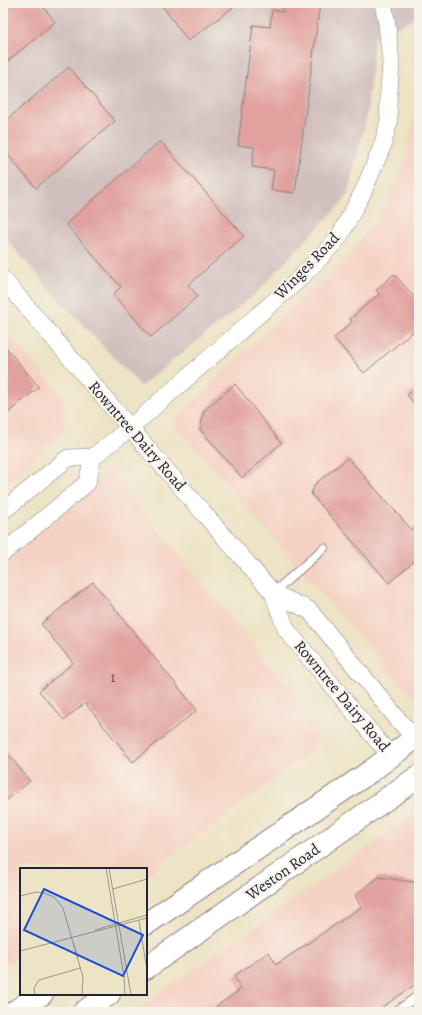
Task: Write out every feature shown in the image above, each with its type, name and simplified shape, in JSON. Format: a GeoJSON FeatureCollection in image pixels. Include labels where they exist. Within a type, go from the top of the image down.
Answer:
{"type":"FeatureCollection","features":[{"type":"Feature","properties":{"kind":"main road","name":"Weston Road"},"geometry":{"type":"LineString","coordinates":[[147,923],[418,738]]}},
{"type":"Feature","properties":{"kind":"main road"},"geometry":{"type":"LineString","coordinates":[[392,756],[416,783]]}},
{"type":"Feature","properties":{"kind":"main road","name":"Weston Road"},"geometry":{"type":"LineString","coordinates":[[147,967],[416,783]]}},
{"type":"Feature","properties":{"kind":"main road"},"geometry":{"type":"LineString","coordinates":[[14,1012],[40,995]]}},
{"type":"Feature","properties":{"kind":"main road"},"geometry":{"type":"LineString","coordinates":[[84,1012],[109,995]]}},
{"type":"Feature","properties":{"kind":"street","name":"Winges Road"},"geometry":{"type":"LineString","coordinates":[[93,457],[130,428],[297,281],[339,236],[374,169],[389,121],[391,63],[383,3]]}},
{"type":"Feature","properties":{"kind":"street","name":"Rowntree Dairy Road"},"geometry":{"type":"LineString","coordinates":[[3,279],[273,593],[286,629],[377,740],[392,756]]}},
{"type":"Feature","properties":{"kind":"street"},"geometry":{"type":"LineString","coordinates":[[3,512],[68,458],[93,457],[87,483],[3,553]]}},
{"type":"Feature","properties":{"kind":"street","name":"Rowntree Dairy Road"},"geometry":{"type":"LineString","coordinates":[[273,593],[309,610],[401,723],[418,738]]}},
{"type":"Feature","properties":{"kind":"lane"},"geometry":{"type":"LineString","coordinates":[[273,593],[324,548]]}},
{"type":"Feature","properties":{"kind":"lane"},"geometry":{"type":"LineString","coordinates":[[395,1012],[419,995]]}},
{"type":"Feature","properties":{"kind":"shaded area"},"geometry":{"type":"Polygon","coordinates":[[[3,3],[419,3],[419,16],[374,37],[367,115],[347,197],[252,297],[141,386],[59,300],[3,235],[3,3]]]}},
{"type":"Feature","properties":{"kind":"shaded area"},"geometry":{"type":"Polygon","coordinates":[[[419,16],[419,693],[412,697],[173,423],[240,355],[343,263],[386,206],[408,152],[414,105],[413,20],[419,16]]]}},
{"type":"Feature","properties":{"kind":"shaded area"},"geometry":{"type":"Polygon","coordinates":[[[3,328],[65,401],[64,430],[3,487],[3,328]]]}},
{"type":"Feature","properties":{"kind":"shaded area"},"geometry":{"type":"Polygon","coordinates":[[[109,470],[319,726],[313,750],[147,875],[147,868],[20,868],[20,957],[3,964],[3,557],[109,470]]]}},
{"type":"Feature","properties":{"kind":"shaded area"},"geometry":{"type":"Polygon","coordinates":[[[419,811],[419,1012],[133,1012],[404,822],[419,811]]]}},
{"type":"Feature","properties":{"kind":"building"},"geometry":{"type":"Polygon","coordinates":[[[3,3],[40,3],[55,22],[3,65],[3,3]]]}},
{"type":"Feature","properties":{"kind":"building"},"geometry":{"type":"Polygon","coordinates":[[[160,3],[239,3],[188,41],[160,3]]]}},
{"type":"Feature","properties":{"kind":"building"},"geometry":{"type":"Polygon","coordinates":[[[284,3],[320,3],[295,193],[271,190],[274,170],[252,167],[254,147],[238,145],[253,25],[270,27],[272,10],[283,12],[284,3]]]}},
{"type":"Feature","properties":{"kind":"building"},"geometry":{"type":"Polygon","coordinates":[[[69,67],[115,121],[36,188],[3,149],[3,123],[69,67]]]}},
{"type":"Feature","properties":{"kind":"building"},"geometry":{"type":"Polygon","coordinates":[[[160,141],[244,236],[188,285],[198,296],[151,337],[113,294],[121,287],[66,224],[160,141]]]}},
{"type":"Feature","properties":{"kind":"building"},"geometry":{"type":"Polygon","coordinates":[[[394,274],[419,302],[419,339],[412,332],[364,373],[334,338],[352,322],[350,319],[379,294],[376,290],[394,274]]]}},
{"type":"Feature","properties":{"kind":"building"},"geometry":{"type":"Polygon","coordinates":[[[3,344],[39,387],[3,417],[3,344]]]}},
{"type":"Feature","properties":{"kind":"building"},"geometry":{"type":"Polygon","coordinates":[[[235,384],[281,443],[242,478],[200,429],[204,411],[235,384]]]}},
{"type":"Feature","properties":{"kind":"building"},"geometry":{"type":"Polygon","coordinates":[[[419,385],[419,409],[407,395],[419,385]]]}},
{"type":"Feature","properties":{"kind":"building"},"geometry":{"type":"Polygon","coordinates":[[[348,458],[412,530],[419,523],[419,557],[389,583],[311,494],[315,484],[348,458]]]}},
{"type":"Feature","properties":{"kind":"building"},"geometry":{"type":"Polygon","coordinates":[[[93,582],[197,710],[133,762],[85,703],[64,720],[39,691],[73,663],[41,624],[93,582]]]}},
{"type":"Feature","properties":{"kind":"building"},"geometry":{"type":"Polygon","coordinates":[[[3,748],[30,781],[3,803],[3,748]]]}},
{"type":"Feature","properties":{"kind":"building"},"geometry":{"type":"Polygon","coordinates":[[[379,877],[419,883],[419,982],[375,1012],[208,1012],[241,989],[234,976],[269,952],[276,965],[361,907],[355,895],[379,877]]]}}]}
